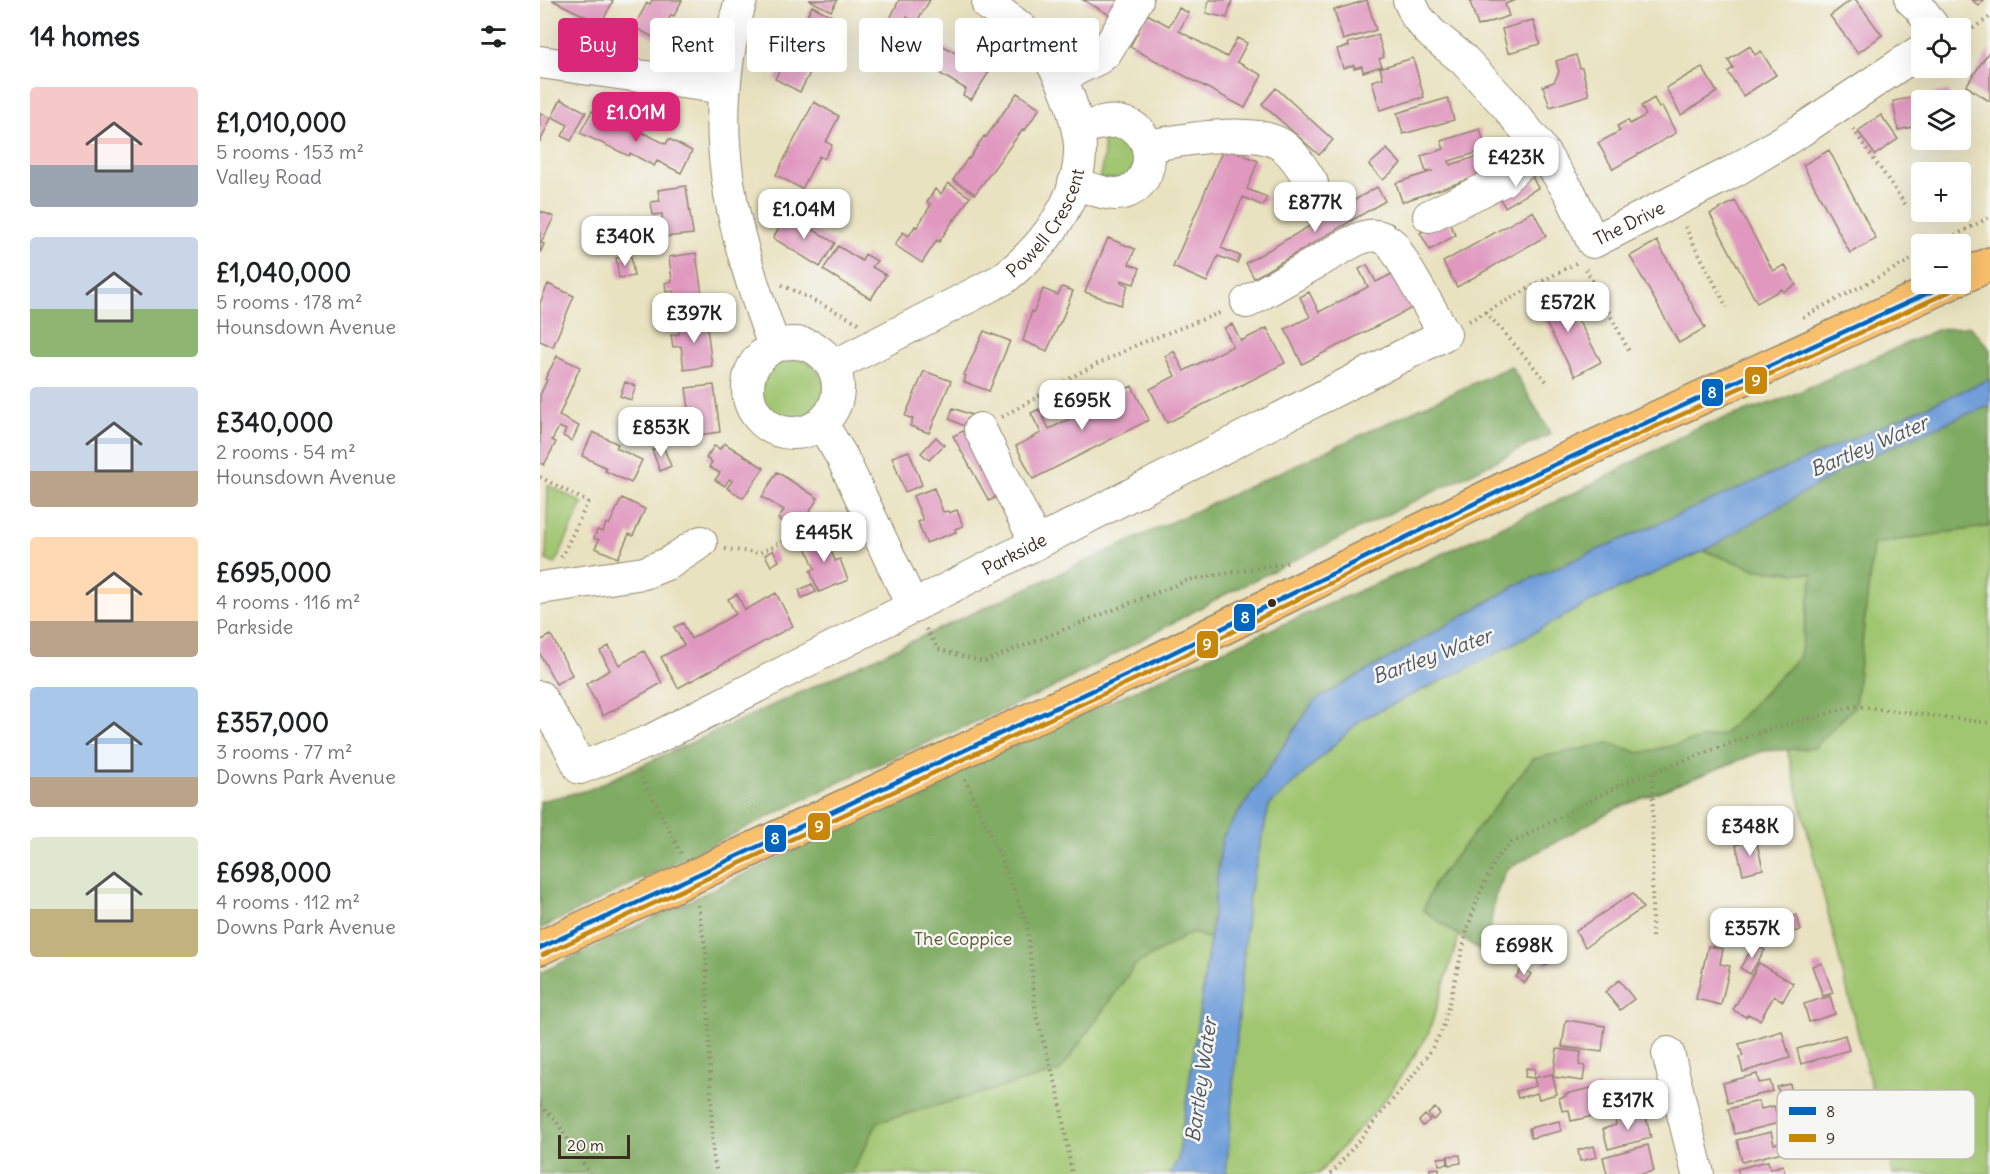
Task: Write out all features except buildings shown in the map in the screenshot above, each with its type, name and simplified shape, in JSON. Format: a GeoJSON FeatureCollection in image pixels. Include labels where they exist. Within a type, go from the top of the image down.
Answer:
{"type":"FeatureCollection","features":[{"type":"Feature","properties":{"kind":"main road"},"geometry":{"type":"LineString","coordinates":[[1971,273],[1990,264]]}},
{"type":"Feature","properties":{"kind":"main road"},"geometry":{"type":"LineString","coordinates":[[540,948],[1156,661],[1530,476],[1926,294]]}},
{"type":"Feature","properties":{"kind":"street"},"geometry":{"type":"LineString","coordinates":[[741,0],[729,46],[724,88],[723,162],[730,205],[747,268],[774,346]]}},
{"type":"Feature","properties":{"kind":"street"},"geometry":{"type":"LineString","coordinates":[[1060,77],[1099,58],[1106,52],[1137,0]]}},
{"type":"Feature","properties":{"kind":"street","name":"The Drive"},"geometry":{"type":"LineString","coordinates":[[1409,0],[1417,17],[1431,33],[1463,59],[1505,104],[1542,152],[1570,193],[1593,242],[1734,171],[1911,57]]}},
{"type":"Feature","properties":{"kind":"street"},"geometry":{"type":"LineString","coordinates":[[1911,0],[1927,18]]}},
{"type":"Feature","properties":{"kind":"street","name":"Powell Crescent"},"geometry":{"type":"LineString","coordinates":[[834,366],[1003,279],[1020,266],[1044,241],[1055,224],[1074,183],[1080,146],[1078,129],[1068,93],[1050,59],[1026,32],[988,5]]}},
{"type":"Feature","properties":{"kind":"street"},"geometry":{"type":"LineString","coordinates":[[540,62],[724,88]]}},
{"type":"Feature","properties":{"kind":"street"},"geometry":{"type":"LineString","coordinates":[[1074,183],[1114,194],[1127,191],[1144,178],[1149,168],[1150,157],[1148,146],[1136,129],[1119,122],[1107,122],[1078,129]]}},
{"type":"Feature","properties":{"kind":"street"},"geometry":{"type":"LineString","coordinates":[[1148,146],[1205,137],[1247,136],[1268,139],[1281,144],[1291,153],[1312,183]]}},
{"type":"Feature","properties":{"kind":"street"},"geometry":{"type":"LineString","coordinates":[[1429,216],[1502,181],[1518,166],[1542,152]]}},
{"type":"Feature","properties":{"kind":"street"},"geometry":{"type":"LineString","coordinates":[[1247,302],[1357,240],[1370,236],[1382,236],[1393,245],[1444,334]]}},
{"type":"Feature","properties":{"kind":"street","name":"Parkside"},"geometry":{"type":"LineString","coordinates":[[540,697],[580,768],[650,741],[1444,334]]}},
{"type":"Feature","properties":{"kind":"street"},"geometry":{"type":"LineString","coordinates":[[787,342],[801,342],[814,347],[834,366],[838,381],[838,397],[832,412],[822,423],[808,431],[794,434],[778,431],[765,424],[755,412],[749,398],[747,383],[752,368],[761,355],[774,346],[787,342]]}},
{"type":"Feature","properties":{"kind":"street"},"geometry":{"type":"LineString","coordinates":[[822,423],[842,457],[912,605]]}},
{"type":"Feature","properties":{"kind":"street"},"geometry":{"type":"LineString","coordinates":[[980,429],[1036,543]]}},
{"type":"Feature","properties":{"kind":"street"},"geometry":{"type":"LineString","coordinates":[[543,588],[644,573],[669,563],[701,542]]}},
{"type":"Feature","properties":{"kind":"street"},"geometry":{"type":"LineString","coordinates":[[1668,1053],[1698,1174]]}},
{"type":"Feature","properties":{"kind":"path"},"geometry":{"type":"LineString","coordinates":[[1971,28],[1990,17]]}},
{"type":"Feature","properties":{"kind":"path"},"geometry":{"type":"LineString","coordinates":[[1837,106],[1907,207]]}},
{"type":"Feature","properties":{"kind":"path"},"geometry":{"type":"LineString","coordinates":[[1672,202],[1727,307]]}},
{"type":"Feature","properties":{"kind":"path"},"geometry":{"type":"LineString","coordinates":[[1958,234],[1990,217]]}},
{"type":"Feature","properties":{"kind":"path"},"geometry":{"type":"LineString","coordinates":[[1444,334],[1581,260],[1630,353]]}},
{"type":"Feature","properties":{"kind":"path"},"geometry":{"type":"LineString","coordinates":[[1798,319],[1911,260]]}},
{"type":"Feature","properties":{"kind":"path"},"geometry":{"type":"LineString","coordinates":[[747,268],[888,338]]}},
{"type":"Feature","properties":{"kind":"path"},"geometry":{"type":"LineString","coordinates":[[980,429],[1083,371],[1120,353],[1247,302]]}},
{"type":"Feature","properties":{"kind":"path"},"geometry":{"type":"LineString","coordinates":[[1486,312],[1548,383]]}},
{"type":"Feature","properties":{"kind":"path"},"geometry":{"type":"LineString","coordinates":[[540,477],[588,502],[543,588]]}},
{"type":"Feature","properties":{"kind":"path"},"geometry":{"type":"LineString","coordinates":[[701,542],[711,547],[760,553],[846,509],[863,505]]}},
{"type":"Feature","properties":{"kind":"path"},"geometry":{"type":"LineString","coordinates":[[912,605],[938,649],[983,662],[1188,580],[1288,562]]}},
{"type":"Feature","properties":{"kind":"path"},"geometry":{"type":"LineString","coordinates":[[1331,1174],[1415,1073],[1443,1028],[1468,927],[1483,884],[1497,857],[1512,843],[1545,823],[1622,784],[1769,729],[1855,706],[1990,723]]}},
{"type":"Feature","properties":{"kind":"path"},"geometry":{"type":"LineString","coordinates":[[627,750],[693,876],[706,953],[713,1155],[717,1174]]}},
{"type":"Feature","properties":{"kind":"path"},"geometry":{"type":"LineString","coordinates":[[953,754],[1000,856],[1027,923],[1036,1016],[1058,1091],[1072,1174]]}},
{"type":"Feature","properties":{"kind":"path"},"geometry":{"type":"LineString","coordinates":[[1652,937],[1653,773]]}},
{"type":"Feature","properties":{"kind":"path"},"geometry":{"type":"LineString","coordinates":[[540,1106],[555,1119],[590,1174]]}},
{"type":"Feature","properties":{"kind":"green space"},"geometry":{"type":"Polygon","coordinates":[[[1111,129],[1139,148],[1130,179],[1099,179],[1104,157],[1102,131],[1111,129]]]}},
{"type":"Feature","properties":{"kind":"green space","name":"The Coppice"},"geometry":{"type":"Polygon","coordinates":[[[1970,326],[1990,349],[1990,526],[1873,544],[1855,706],[1814,748],[1763,751],[1615,809],[1507,869],[1495,897],[1486,955],[1423,910],[1434,883],[1533,759],[1608,743],[1640,753],[1724,734],[1800,656],[1813,574],[1758,570],[1704,551],[1655,525],[1517,585],[1314,701],[1222,838],[1210,939],[1192,932],[1135,965],[1060,1071],[878,1122],[851,1174],[540,1174],[540,973],[948,776],[1583,489],[1698,427],[1783,399],[1936,330],[1970,326]]]}},
{"type":"Feature","properties":{"kind":"green space"},"geometry":{"type":"Polygon","coordinates":[[[786,358],[798,358],[815,367],[822,378],[824,390],[822,402],[815,413],[798,422],[786,422],[774,417],[765,408],[760,396],[760,384],[765,372],[774,363],[786,358]]]}},
{"type":"Feature","properties":{"kind":"green space"},"geometry":{"type":"Polygon","coordinates":[[[1511,366],[1551,434],[1224,595],[1049,690],[862,771],[540,929],[540,801],[588,790],[1511,366]]]}},
{"type":"Feature","properties":{"kind":"green space"},"geometry":{"type":"Polygon","coordinates":[[[548,485],[583,503],[555,564],[546,560],[548,485]]]}},
{"type":"Feature","properties":{"kind":"green space"},"geometry":{"type":"Polygon","coordinates":[[[1990,526],[1990,1174],[1893,1174],[1889,1159],[1975,1159],[1975,1090],[1872,1090],[1787,749],[1814,748],[1855,706],[1873,544],[1990,526]]]}},
{"type":"Feature","properties":{"kind":"green space"},"geometry":{"type":"Polygon","coordinates":[[[1704,551],[1758,570],[1813,574],[1800,656],[1724,734],[1640,753],[1608,743],[1423,910],[1459,936],[1428,1035],[1387,1097],[1318,1174],[1226,1174],[1248,900],[1269,806],[1362,719],[1476,664],[1590,602],[1704,551]]]}},
{"type":"Feature","properties":{"kind":"green space"},"geometry":{"type":"Polygon","coordinates":[[[1192,932],[1210,939],[1178,1159],[1170,1174],[851,1174],[878,1122],[1060,1071],[1135,965],[1192,932]]]}},
{"type":"Feature","properties":{"kind":"water","name":"Bartley Water"},"geometry":{"type":"Polygon","coordinates":[[[1990,379],[1990,406],[1854,463],[1704,551],[1590,602],[1476,664],[1362,719],[1269,806],[1248,900],[1226,1174],[1170,1174],[1178,1159],[1210,939],[1222,838],[1314,701],[1517,585],[1990,379]]]}},
{"type":"Feature","properties":{"kind":"transit line","name":"8"},"geometry":{"type":"LineString","coordinates":[[540,948],[1156,661],[1530,476],[1926,294]]}},
{"type":"Feature","properties":{"kind":"transit line","name":"9"},"geometry":{"type":"LineString","coordinates":[[543,955],[1159,668],[1533,483],[1944,294]]}}]}
